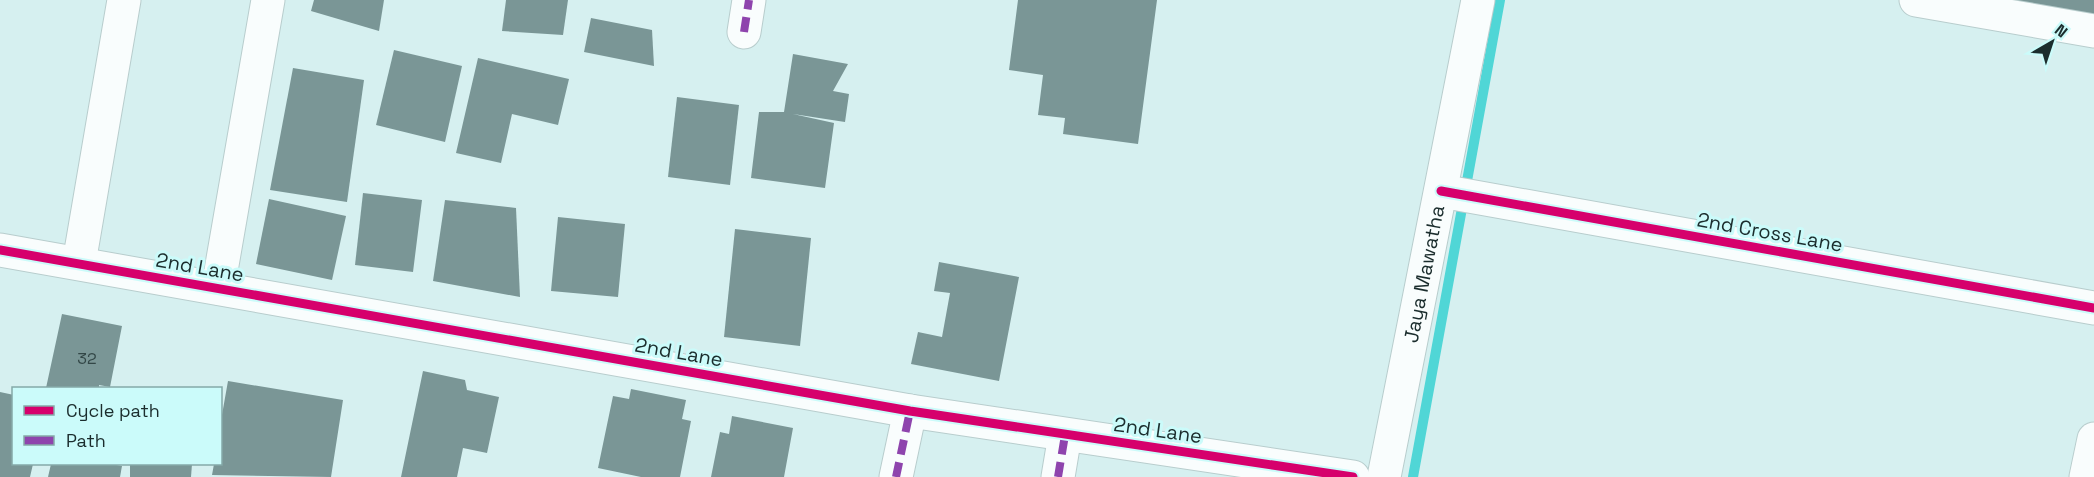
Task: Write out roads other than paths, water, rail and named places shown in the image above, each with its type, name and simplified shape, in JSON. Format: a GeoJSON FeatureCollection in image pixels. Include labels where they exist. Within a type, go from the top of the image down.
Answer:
{"type":"FeatureCollection","features":[{"type":"Feature","properties":{"kind":"street"},"geometry":{"type":"LineString","coordinates":[[78,263],[124,0]]}},
{"type":"Feature","properties":{"kind":"street"},"geometry":{"type":"LineString","coordinates":[[219,288],[268,0]]}},
{"type":"Feature","properties":{"kind":"street"},"geometry":{"type":"LineString","coordinates":[[744,32],[749,0]]}},
{"type":"Feature","properties":{"kind":"street","name":"Jaya Mawatha"},"geometry":{"type":"LineString","coordinates":[[1384,477],[1478,0]]}},
{"type":"Feature","properties":{"kind":"street"},"geometry":{"type":"LineString","coordinates":[[1916,0],[2094,31]]}},
{"type":"Feature","properties":{"kind":"street","name":"2nd Cross Lane"},"geometry":{"type":"LineString","coordinates":[[1441,191],[2094,308]]}},
{"type":"Feature","properties":{"kind":"street","name":"2nd Lane"},"geometry":{"type":"LineString","coordinates":[[0,250],[910,411],[1353,477]]}},
{"type":"Feature","properties":{"kind":"street"},"geometry":{"type":"LineString","coordinates":[[896,477],[910,411]]}},
{"type":"Feature","properties":{"kind":"street"},"geometry":{"type":"LineString","coordinates":[[1058,477],[1065,435]]}},
{"type":"Feature","properties":{"kind":"street"},"geometry":{"type":"LineString","coordinates":[[2086,477],[2094,439]]}},
{"type":"Feature","properties":{"kind":"waterway"},"geometry":{"type":"LineString","coordinates":[[1413,477],[1500,0]]}}]}
